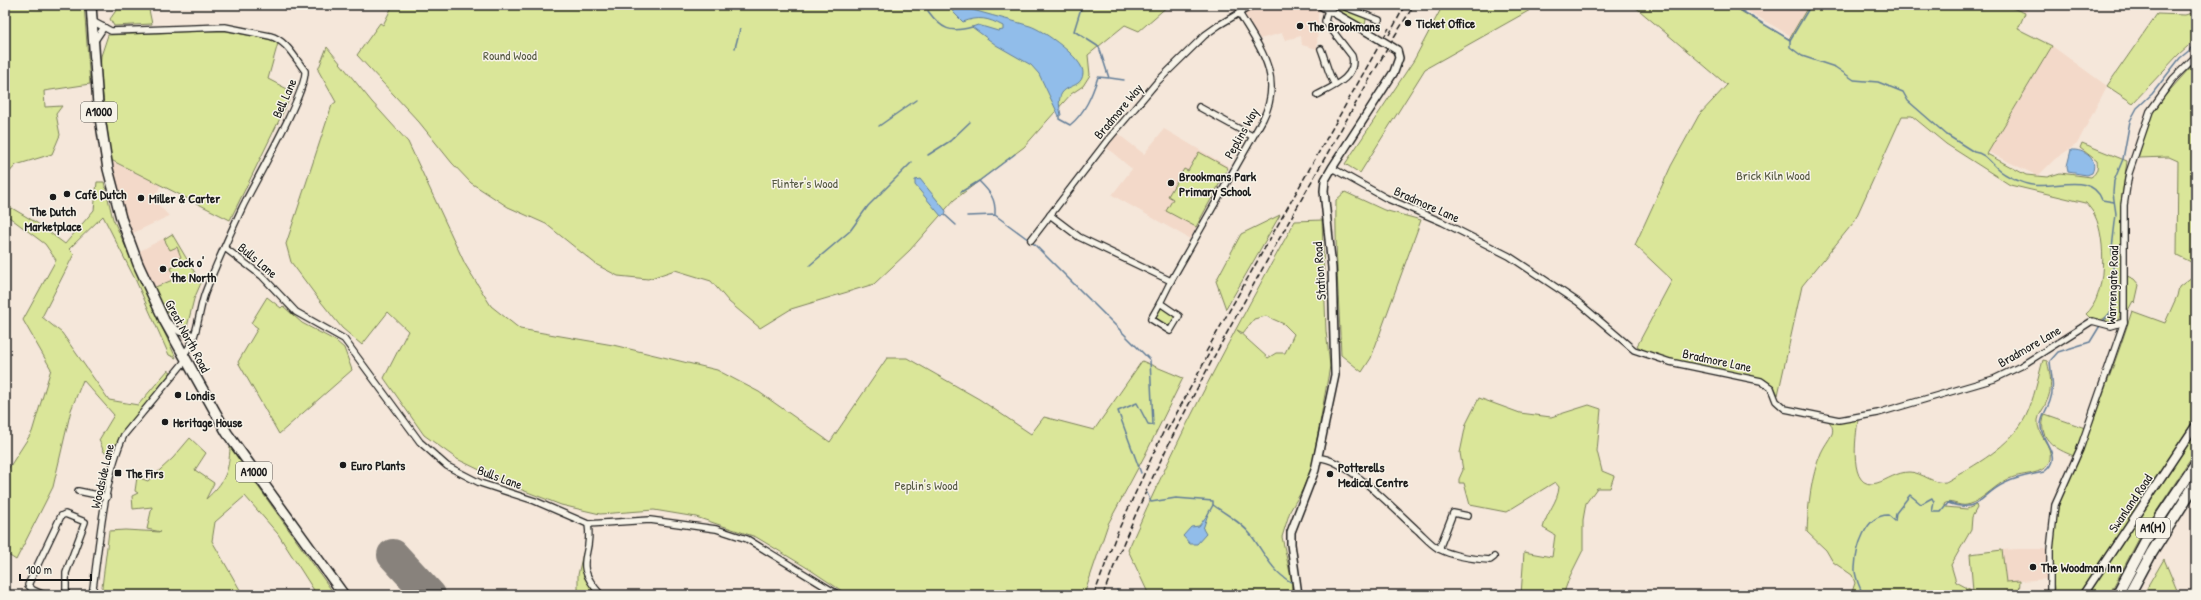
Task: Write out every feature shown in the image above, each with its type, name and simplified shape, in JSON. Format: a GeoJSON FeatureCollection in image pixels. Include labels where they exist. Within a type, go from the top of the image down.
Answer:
{"type":"FeatureCollection","features":[{"type":"Feature","properties":{"kind":"highway","name":"A1(M)"},"geometry":{"type":"LineString","coordinates":[[2117,595],[2151,531],[2196,464]]}},
{"type":"Feature","properties":{"kind":"highway","name":"A1(M)"},"geometry":{"type":"LineString","coordinates":[[2129,595],[2151,554],[2196,483]]}},
{"type":"Feature","properties":{"kind":"main road","name":"Great North Road"},"geometry":{"type":"LineString","coordinates":[[91,5],[93,44],[102,130],[113,188],[131,246],[164,320],[184,358],[239,451],[344,595]]}},
{"type":"Feature","properties":{"kind":"street","name":"Bradmore Way"},"geometry":{"type":"LineString","coordinates":[[1031,240],[1107,141],[1157,82],[1205,35],[1253,5]]}},
{"type":"Feature","properties":{"kind":"street","name":"Station Road"},"geometry":{"type":"LineString","coordinates":[[1298,595],[1291,544],[1291,532],[1318,458],[1335,375],[1332,268],[1324,191],[1326,180],[1332,168],[1394,72],[1399,58],[1397,50],[1320,5]]}},
{"type":"Feature","properties":{"kind":"street"},"geometry":{"type":"LineString","coordinates":[[1340,5],[1379,20]]}},
{"type":"Feature","properties":{"kind":"street"},"geometry":{"type":"LineString","coordinates":[[1317,95],[1335,85],[1352,72],[1354,63],[1352,56],[1325,21],[1328,10]]}},
{"type":"Feature","properties":{"kind":"street","name":"Peplins Way"},"geometry":{"type":"LineString","coordinates":[[1160,303],[1179,316],[1170,331],[1151,319],[1269,105],[1271,77],[1266,60],[1239,13]]}},
{"type":"Feature","properties":{"kind":"street","name":"Bell Lane"},"geometry":{"type":"LineString","coordinates":[[92,21],[111,31],[225,27],[270,36],[277,38],[305,70],[304,80],[293,108],[247,199],[204,295],[194,335],[184,358]]}},
{"type":"Feature","properties":{"kind":"street"},"geometry":{"type":"LineString","coordinates":[[93,44],[104,27]]}},
{"type":"Feature","properties":{"kind":"street"},"geometry":{"type":"LineString","coordinates":[[1321,49],[1326,59],[1329,75],[1335,85]]}},
{"type":"Feature","properties":{"kind":"street","name":"Warrengate Road"},"geometry":{"type":"LineString","coordinates":[[2050,595],[2050,556],[2055,505],[2080,449],[2096,398],[2120,337],[2124,322],[2124,206],[2129,173],[2150,111],[2174,79],[2196,56]]}},
{"type":"Feature","properties":{"kind":"street"},"geometry":{"type":"LineString","coordinates":[[1199,107],[1252,136]]}},
{"type":"Feature","properties":{"kind":"street","name":"Bradmore Lane"},"geometry":{"type":"LineString","coordinates":[[1332,168],[1386,198],[1442,222],[1509,256],[1578,302],[1634,350],[1670,362],[1761,381],[1771,388],[1776,401],[1785,409],[1839,420],[1878,413],[1994,379],[2021,366],[2088,322],[2102,322],[2114,326]]}},
{"type":"Feature","properties":{"kind":"street"},"geometry":{"type":"LineString","coordinates":[[1050,215],[1079,237],[1171,281]]}},
{"type":"Feature","properties":{"kind":"street","name":"Bulls Lane"},"geometry":{"type":"LineString","coordinates":[[225,248],[262,276],[296,312],[344,339],[415,436],[437,458],[480,483],[535,501],[551,510],[588,524],[650,520],[716,529],[747,539],[839,595]]}},
{"type":"Feature","properties":{"kind":"street"},"geometry":{"type":"LineString","coordinates":[[164,320],[180,332],[194,335]]}},
{"type":"Feature","properties":{"kind":"street"},"geometry":{"type":"LineString","coordinates":[[2120,337],[2114,326],[2124,322]]}},
{"type":"Feature","properties":{"kind":"street","name":"Woodside Lane"},"geometry":{"type":"LineString","coordinates":[[92,595],[114,460],[124,435],[184,358]]}},
{"type":"Feature","properties":{"kind":"street","name":"Swanland Road"},"geometry":{"type":"LineString","coordinates":[[2083,595],[2196,424]]}},
{"type":"Feature","properties":{"kind":"street"},"geometry":{"type":"LineString","coordinates":[[1318,458],[1326,458],[1340,464],[1375,492],[1439,549],[1460,557],[1490,560],[1494,556]]}},
{"type":"Feature","properties":{"kind":"street"},"geometry":{"type":"LineString","coordinates":[[78,492],[107,497]]}},
{"type":"Feature","properties":{"kind":"street"},"geometry":{"type":"LineString","coordinates":[[1439,549],[1453,513],[1468,516]]}},
{"type":"Feature","properties":{"kind":"street"},"geometry":{"type":"LineString","coordinates":[[44,595],[33,590],[28,585],[61,516],[65,514],[85,522],[66,573],[66,595]]}},
{"type":"Feature","properties":{"kind":"street"},"geometry":{"type":"LineString","coordinates":[[588,524],[590,539],[584,560],[585,573],[601,595]]}},
{"type":"Feature","properties":{"kind":"shaded area"},"geometry":{"type":"Polygon","coordinates":[[[1261,5],[1310,5],[1320,11],[1318,14],[1317,49],[1302,45],[1301,36],[1285,40],[1282,33],[1260,39],[1244,14],[1261,5]]]}},
{"type":"Feature","properties":{"kind":"shaded area"},"geometry":{"type":"Polygon","coordinates":[[[1737,5],[1809,5],[1791,36],[1737,5]]]}},
{"type":"Feature","properties":{"kind":"shaded area"},"geometry":{"type":"Polygon","coordinates":[[[2005,5],[2031,5],[2025,13],[2005,5]]]}},
{"type":"Feature","properties":{"kind":"shaded area"},"geometry":{"type":"Polygon","coordinates":[[[2052,46],[2107,86],[2077,144],[2055,159],[2038,176],[1988,152],[2052,46]]]}},
{"type":"Feature","properties":{"kind":"shaded area","name":"Brookmans Park Primary School"},"geometry":{"type":"Polygon","coordinates":[[[1164,129],[1229,167],[1190,239],[1112,195],[1132,169],[1107,148],[1118,134],[1144,154],[1164,129]]]}},
{"type":"Feature","properties":{"kind":"shaded area"},"geometry":{"type":"Polygon","coordinates":[[[111,161],[161,185],[153,199],[169,216],[131,234],[111,161]]]}},
{"type":"Feature","properties":{"kind":"shaded area"},"geometry":{"type":"Polygon","coordinates":[[[172,234],[201,283],[194,299],[187,327],[178,322],[153,288],[138,252],[172,234]]]}},
{"type":"Feature","properties":{"kind":"shaded area"},"geometry":{"type":"Polygon","coordinates":[[[2048,549],[2048,579],[2006,582],[2002,550],[2048,549]]]}},
{"type":"Feature","properties":{"kind":"green space"},"geometry":{"type":"Polygon","coordinates":[[[5,5],[84,5],[90,84],[44,91],[45,107],[62,106],[56,114],[60,135],[52,154],[16,165],[5,177],[5,5]]]}},
{"type":"Feature","properties":{"kind":"green space"},"geometry":{"type":"Polygon","coordinates":[[[120,5],[148,5],[152,24],[114,26],[110,19],[120,5]]]}},
{"type":"Feature","properties":{"kind":"green space"},"geometry":{"type":"Polygon","coordinates":[[[393,5],[1169,5],[1139,31],[1125,25],[1088,55],[1090,75],[1083,86],[1071,94],[1024,147],[954,200],[910,250],[874,284],[791,309],[760,328],[729,302],[711,281],[675,270],[648,279],[618,276],[597,265],[546,224],[508,207],[471,183],[452,163],[419,122],[357,55],[380,23],[383,25],[393,5]]]}},
{"type":"Feature","properties":{"kind":"green space"},"geometry":{"type":"Polygon","coordinates":[[[1327,5],[1336,5],[1363,16],[1366,19],[1365,26],[1327,5]]]}},
{"type":"Feature","properties":{"kind":"green space"},"geometry":{"type":"Polygon","coordinates":[[[1443,5],[1539,5],[1425,69],[1360,173],[1345,164],[1414,60],[1443,5]]]}},
{"type":"Feature","properties":{"kind":"green space","name":"Brick Kiln Wood"},"geometry":{"type":"Polygon","coordinates":[[[1633,5],[1730,5],[1789,39],[1809,5],[2005,5],[2025,13],[2018,29],[2052,46],[1987,154],[2026,175],[2047,177],[2060,173],[2091,177],[2095,174],[2097,170],[2097,161],[2080,148],[2082,143],[2127,161],[2121,204],[2123,307],[2118,321],[2111,324],[2105,321],[2116,306],[2116,275],[2113,276],[2114,301],[2110,312],[2101,320],[2090,318],[2086,314],[2093,306],[2098,295],[2101,281],[2103,252],[2099,226],[2094,214],[2086,203],[2010,185],[1946,144],[1912,116],[1902,116],[1854,222],[1802,286],[1778,395],[1774,386],[1764,379],[1681,364],[1650,353],[1637,346],[1672,280],[1635,245],[1671,166],[1699,115],[1727,85],[1633,5]]]}},
{"type":"Feature","properties":{"kind":"green space"},"geometry":{"type":"Polygon","coordinates":[[[2196,12],[2196,39],[2179,54],[2133,103],[2107,86],[2157,14],[2185,15],[2196,12]]]}},
{"type":"Feature","properties":{"kind":"green space"},"geometry":{"type":"Polygon","coordinates":[[[226,31],[273,40],[278,43],[268,79],[293,92],[230,220],[111,160],[100,73],[101,56],[108,35],[226,31]]]}},
{"type":"Feature","properties":{"kind":"green space","name":"Peplin's Wood"},"geometry":{"type":"Polygon","coordinates":[[[327,47],[372,102],[408,142],[465,264],[491,306],[520,329],[613,345],[717,370],[759,392],[830,442],[887,358],[907,358],[979,399],[1031,434],[1044,417],[1094,430],[1142,361],[1183,378],[1145,455],[1108,524],[1084,595],[848,595],[756,537],[696,517],[654,510],[600,514],[561,505],[517,488],[457,459],[424,435],[384,378],[408,331],[388,312],[362,345],[342,328],[291,262],[286,244],[332,105],[336,102],[318,70],[327,47]]]}},
{"type":"Feature","properties":{"kind":"green space"},"geometry":{"type":"Polygon","coordinates":[[[2196,61],[2196,417],[2079,595],[2055,595],[2052,558],[2054,531],[2059,506],[2084,446],[2132,311],[2165,323],[2177,296],[2179,287],[2193,276],[2193,263],[2177,255],[2178,161],[2169,157],[2138,158],[2148,121],[2154,108],[2196,61]]]}},
{"type":"Feature","properties":{"kind":"green space"},"geometry":{"type":"Polygon","coordinates":[[[1199,152],[1228,168],[1196,227],[1166,211],[1173,199],[1168,196],[1184,169],[1188,171],[1199,152]]]}},
{"type":"Feature","properties":{"kind":"green space"},"geometry":{"type":"Polygon","coordinates":[[[97,182],[104,182],[113,219],[176,358],[169,355],[136,281],[103,216],[69,249],[74,254],[42,317],[62,333],[109,400],[138,405],[168,370],[171,372],[119,438],[114,455],[104,452],[99,440],[114,415],[83,380],[71,410],[53,487],[16,560],[5,553],[5,474],[32,432],[51,369],[23,320],[56,260],[45,244],[5,214],[5,204],[37,223],[65,244],[94,210],[97,182]]]}},
{"type":"Feature","properties":{"kind":"green space"},"geometry":{"type":"Polygon","coordinates":[[[1345,192],[1384,210],[1421,220],[1371,358],[1362,372],[1341,355],[1336,200],[1345,192]]]}},
{"type":"Feature","properties":{"kind":"green space"},"geometry":{"type":"Polygon","coordinates":[[[1280,215],[1226,309],[1216,281],[1241,234],[1280,215]]]}},
{"type":"Feature","properties":{"kind":"green space"},"geometry":{"type":"Polygon","coordinates":[[[1322,220],[1326,331],[1330,366],[1312,467],[1303,489],[1290,511],[1282,537],[1292,582],[1291,595],[1149,595],[1128,550],[1166,466],[1207,384],[1295,221],[1322,220]],[[1266,316],[1254,319],[1243,333],[1237,330],[1268,358],[1276,353],[1285,353],[1294,334],[1284,324],[1266,316]]]}},
{"type":"Feature","properties":{"kind":"green space"},"geometry":{"type":"Polygon","coordinates":[[[172,234],[201,283],[194,299],[187,327],[175,320],[167,311],[153,288],[175,279],[171,268],[178,265],[175,260],[181,257],[177,247],[170,250],[164,239],[172,234]]]}},
{"type":"Feature","properties":{"kind":"green space"},"geometry":{"type":"Polygon","coordinates":[[[2127,276],[2134,279],[2139,285],[2135,303],[2133,301],[2126,314],[2127,276]]]}},
{"type":"Feature","properties":{"kind":"green space"},"geometry":{"type":"Polygon","coordinates":[[[267,297],[281,308],[283,306],[302,323],[336,341],[344,348],[352,370],[279,434],[238,362],[258,328],[251,323],[267,297]]]}},
{"type":"Feature","properties":{"kind":"green space"},"geometry":{"type":"Polygon","coordinates":[[[1160,307],[1176,315],[1171,329],[1154,318],[1160,307]]]}},
{"type":"Feature","properties":{"kind":"green space"},"geometry":{"type":"Polygon","coordinates":[[[2043,360],[2047,361],[2050,377],[2050,393],[2040,413],[2038,425],[2049,449],[2050,459],[2048,464],[2040,471],[2008,479],[1973,503],[1964,505],[1949,502],[1944,504],[1946,507],[1967,509],[1976,505],[1977,508],[1972,517],[1971,530],[1951,565],[1956,582],[1973,591],[1970,554],[2002,550],[2006,582],[2020,581],[2019,595],[1851,595],[1855,583],[1852,575],[1833,562],[1826,550],[1807,532],[1812,481],[1821,453],[1833,432],[1832,426],[1828,420],[1842,422],[1858,420],[1855,449],[1857,471],[1861,479],[1867,483],[1877,483],[1905,472],[1919,474],[1937,482],[1946,482],[1991,454],[2011,437],[2019,427],[2026,416],[2031,403],[2043,360]]]}},
{"type":"Feature","properties":{"kind":"green space"},"geometry":{"type":"Polygon","coordinates":[[[1479,398],[1520,413],[1551,417],[1589,405],[1601,409],[1597,451],[1602,471],[1614,476],[1610,488],[1597,488],[1586,503],[1583,520],[1583,550],[1570,576],[1563,595],[1521,595],[1524,552],[1552,557],[1555,535],[1543,528],[1558,492],[1559,487],[1555,482],[1506,512],[1470,505],[1464,483],[1459,483],[1463,470],[1460,453],[1466,424],[1479,398]]]}},
{"type":"Feature","properties":{"kind":"green space"},"geometry":{"type":"Polygon","coordinates":[[[2045,414],[2085,428],[2074,456],[2054,446],[2045,436],[2043,422],[2045,414]]]}},
{"type":"Feature","properties":{"kind":"green space"},"geometry":{"type":"Polygon","coordinates":[[[2196,430],[2196,451],[2141,535],[2109,595],[2088,595],[2196,430]]]}},
{"type":"Feature","properties":{"kind":"green space"},"geometry":{"type":"Polygon","coordinates":[[[190,438],[206,453],[195,470],[214,483],[206,499],[218,487],[225,476],[230,447],[335,595],[317,595],[278,534],[245,496],[215,522],[212,541],[243,595],[101,595],[109,531],[125,530],[161,532],[147,529],[152,507],[133,509],[132,496],[138,493],[135,491],[137,477],[148,481],[173,458],[190,438]]]}},
{"type":"Feature","properties":{"kind":"green space"},"geometry":{"type":"Polygon","coordinates":[[[583,553],[586,554],[587,567],[590,576],[604,595],[582,595],[578,591],[578,575],[583,553]]]}},
{"type":"Feature","properties":{"kind":"green space"},"geometry":{"type":"Polygon","coordinates":[[[2164,559],[2179,595],[2143,595],[2164,559]]]}},
{"type":"Feature","properties":{"kind":"water"},"geometry":{"type":"Polygon","coordinates":[[[954,5],[1030,26],[1053,39],[1077,60],[1082,67],[1083,73],[1078,83],[1068,88],[1060,96],[1059,103],[1061,115],[1059,116],[1039,74],[1031,65],[996,45],[972,27],[978,25],[998,31],[1003,30],[1003,26],[993,21],[983,19],[974,19],[963,22],[953,12],[952,8],[954,5]]]}},
{"type":"Feature","properties":{"kind":"water"},"geometry":{"type":"Polygon","coordinates":[[[2071,150],[2081,151],[2092,159],[2094,168],[2092,173],[2087,175],[2068,172],[2067,166],[2071,150]]]}},
{"type":"Feature","properties":{"kind":"water"},"geometry":{"type":"Polygon","coordinates":[[[920,179],[946,211],[945,215],[941,216],[915,185],[915,180],[920,179]]]}},
{"type":"Feature","properties":{"kind":"water"},"geometry":{"type":"Polygon","coordinates":[[[1208,514],[1203,529],[1206,534],[1197,544],[1190,544],[1183,536],[1191,527],[1199,526],[1208,514]]]}},
{"type":"Feature","properties":{"kind":"waterway"},"geometry":{"type":"LineString","coordinates":[[1059,116],[1059,119],[1070,125],[1084,109],[1098,77],[1109,78],[1099,47],[1074,31],[1082,5]]}},
{"type":"Feature","properties":{"kind":"waterway"},"geometry":{"type":"LineString","coordinates":[[1732,5],[1790,40],[1790,47],[1802,56],[1835,67],[1854,80],[1878,82],[1903,92],[1908,101],[1947,135],[1974,152],[1981,154],[2001,172],[2010,177],[2025,183],[2042,186],[2082,184],[2090,186],[2097,191],[2102,200],[2114,202]]}},
{"type":"Feature","properties":{"kind":"waterway"},"geometry":{"type":"LineString","coordinates":[[1790,40],[1808,10],[1807,5]]}},
{"type":"Feature","properties":{"kind":"waterway"},"geometry":{"type":"LineString","coordinates":[[928,11],[942,26],[952,30],[972,27]]}},
{"type":"Feature","properties":{"kind":"waterway"},"geometry":{"type":"LineString","coordinates":[[735,48],[740,29]]}},
{"type":"Feature","properties":{"kind":"waterway"},"geometry":{"type":"LineString","coordinates":[[2103,321],[2110,313],[2115,301],[2112,248],[2116,214],[2113,193],[2114,181],[2123,159],[2130,121],[2137,108],[2152,94],[2180,58],[2196,45]]}},
{"type":"Feature","properties":{"kind":"waterway"},"geometry":{"type":"LineString","coordinates":[[1110,78],[1124,80]]}},
{"type":"Feature","properties":{"kind":"waterway"},"geometry":{"type":"LineString","coordinates":[[879,126],[916,100]]}},
{"type":"Feature","properties":{"kind":"waterway"},"geometry":{"type":"LineString","coordinates":[[928,155],[950,141],[970,122]]}},
{"type":"Feature","properties":{"kind":"waterway"},"geometry":{"type":"LineString","coordinates":[[979,181],[1015,154]]}},
{"type":"Feature","properties":{"kind":"waterway"},"geometry":{"type":"LineString","coordinates":[[810,265],[850,231],[868,206],[912,162]]}},
{"type":"Feature","properties":{"kind":"waterway"},"geometry":{"type":"LineString","coordinates":[[961,192],[979,181],[992,196],[995,214]]}},
{"type":"Feature","properties":{"kind":"waterway"},"geometry":{"type":"LineString","coordinates":[[945,215],[956,225]]}},
{"type":"Feature","properties":{"kind":"waterway"},"geometry":{"type":"LineString","coordinates":[[967,216],[995,215],[1029,240]]}},
{"type":"Feature","properties":{"kind":"waterway"},"geometry":{"type":"LineString","coordinates":[[1032,242],[1150,360],[1153,425],[1148,424],[1137,403],[1118,411],[1141,473]]}},
{"type":"Feature","properties":{"kind":"waterway"},"geometry":{"type":"LineString","coordinates":[[1863,595],[1855,574],[1857,551],[1863,534],[1873,520],[1880,516],[1888,515],[1895,521],[1896,513],[1910,495],[1921,504],[1932,498],[1934,502],[1932,512],[1941,512],[1948,503],[1959,506],[1974,504],[1997,487],[2019,478],[2044,472],[2050,466],[2052,455],[2042,433],[2041,427],[2052,391],[2050,361],[2058,352],[2090,342],[2101,324]]}},
{"type":"Feature","properties":{"kind":"waterway"},"geometry":{"type":"LineString","coordinates":[[1147,493],[1151,502],[1176,498],[1213,501],[1213,505],[1233,518],[1247,530],[1278,573],[1291,582]]}},
{"type":"Feature","properties":{"kind":"waterway"},"geometry":{"type":"LineString","coordinates":[[1208,514],[1213,505]]}},
{"type":"Feature","properties":{"kind":"waterway"},"geometry":{"type":"LineString","coordinates":[[1117,590],[1121,595]]}},
{"type":"Feature","properties":{"kind":"runway"},"geometry":{"type":"LineString","coordinates":[[393,555],[430,595]]}},
{"type":"Feature","properties":{"kind":"railway"},"geometry":{"type":"LineString","coordinates":[[1389,35],[1405,5]]}},
{"type":"Feature","properties":{"kind":"railway"},"geometry":{"type":"LineString","coordinates":[[1103,595],[1154,474],[1193,397],[1234,320],[1307,190],[1394,37],[1414,5]]}},
{"type":"Feature","properties":{"kind":"railway"},"geometry":{"type":"LineString","coordinates":[[1206,352],[1389,28]]}},
{"type":"Feature","properties":{"kind":"railway"},"geometry":{"type":"LineString","coordinates":[[1167,431],[1212,348]]}},
{"type":"Feature","properties":{"kind":"railway"},"geometry":{"type":"LineString","coordinates":[[1094,595],[1117,533],[1167,424]]}},
{"type":"Feature","properties":{"kind":"place","name":"Ticket Office"},"geometry":{"type":"Point","coordinates":[1408,23]}},
{"type":"Feature","properties":{"kind":"place","name":"The Brookmans"},"geometry":{"type":"Point","coordinates":[1300,26]}},
{"type":"Feature","properties":{"kind":"place","name":"Brookmans Park Primary School"},"geometry":{"type":"Point","coordinates":[1171,183]}},
{"type":"Feature","properties":{"kind":"place","name":"Café Dutch"},"geometry":{"type":"Point","coordinates":[67,194]}},
{"type":"Feature","properties":{"kind":"place","name":"The Dutch Marketplace"},"geometry":{"type":"Point","coordinates":[53,197]}},
{"type":"Feature","properties":{"kind":"place","name":"Miller & Carter"},"geometry":{"type":"Point","coordinates":[141,198]}},
{"type":"Feature","properties":{"kind":"place","name":"Cock o' the North"},"geometry":{"type":"Point","coordinates":[163,269]}},
{"type":"Feature","properties":{"kind":"place","name":"Londis"},"geometry":{"type":"Point","coordinates":[178,395]}},
{"type":"Feature","properties":{"kind":"place","name":"Heritage House"},"geometry":{"type":"Point","coordinates":[165,422]}},
{"type":"Feature","properties":{"kind":"place","name":"Euro Plants"},"geometry":{"type":"Point","coordinates":[343,465]}},
{"type":"Feature","properties":{"kind":"place","name":"The Firs"},"geometry":{"type":"Point","coordinates":[118,473]}},
{"type":"Feature","properties":{"kind":"place","name":"Potterells Medical Centre"},"geometry":{"type":"Point","coordinates":[1330,474]}},
{"type":"Feature","properties":{"kind":"place","name":"The Woodman Inn"},"geometry":{"type":"Point","coordinates":[2033,567]}},
{"type":"Feature","properties":{"kind":"park label","name":"Round Wood"},"geometry":{"type":"Point","coordinates":[510,55]}},
{"type":"Feature","properties":{"kind":"park label","name":"Flinter's Wood"},"geometry":{"type":"Point","coordinates":[805,183]}}]}
